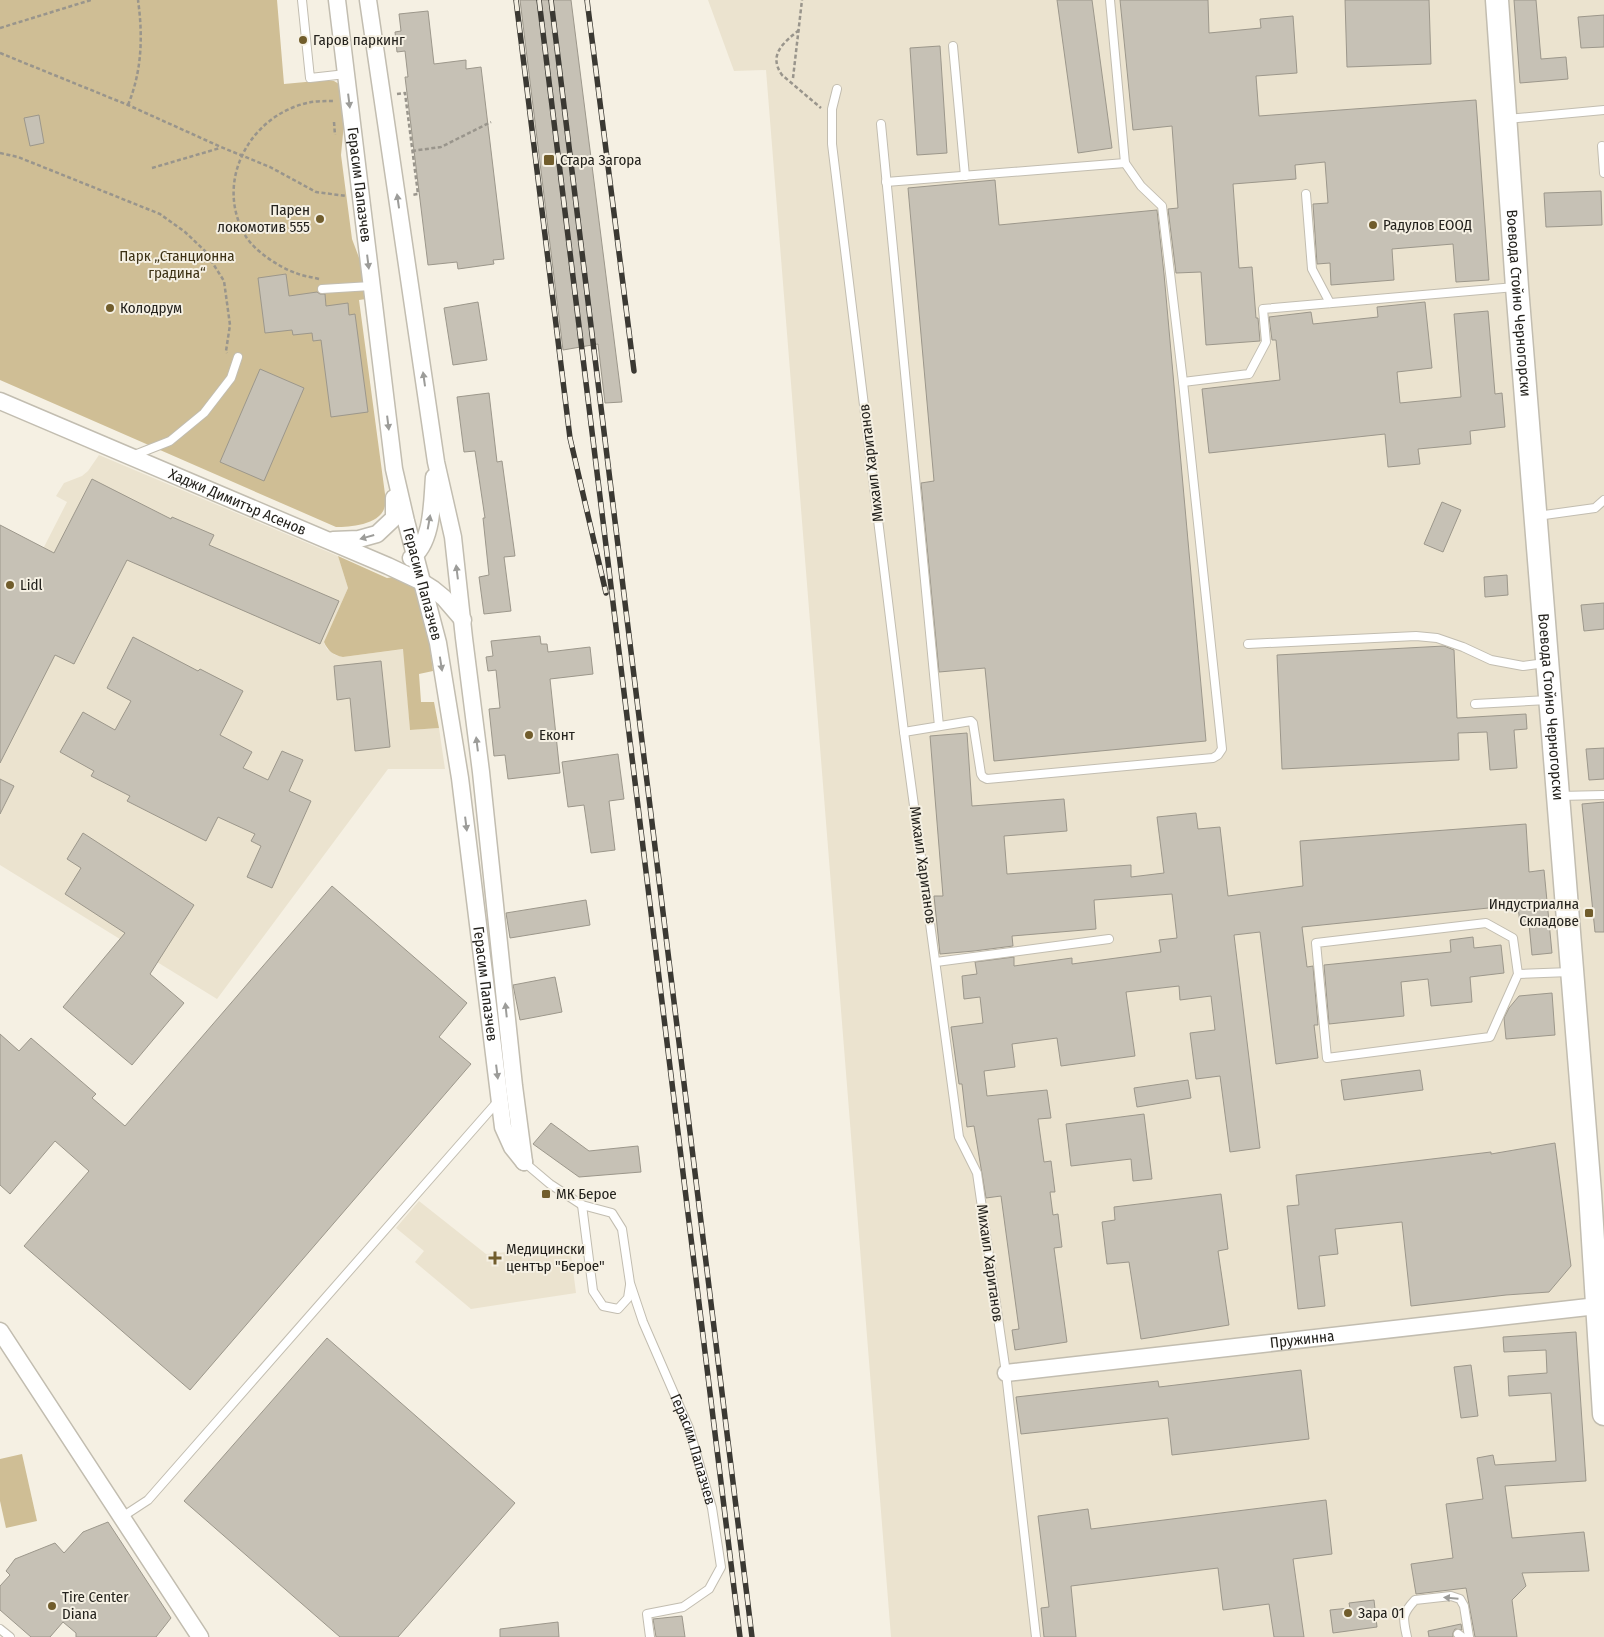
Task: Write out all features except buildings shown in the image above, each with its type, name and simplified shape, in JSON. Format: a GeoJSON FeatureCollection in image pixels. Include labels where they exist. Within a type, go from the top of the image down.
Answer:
{"type":"FeatureCollection","features":[{"type":"Feature","properties":{"kind":"street","name":"Герасим Папазчев"},"geometry":{"type":"LineString","coordinates":[[336,0],[394,469],[438,643],[460,778],[503,1127],[512,1147],[524,1162]]}},
{"type":"Feature","properties":{"kind":"street","name":"Герасим Папазчев"},"geometry":{"type":"LineString","coordinates":[[368,0],[436,462],[453,537],[524,1162]]}},
{"type":"Feature","properties":{"kind":"street","name":"Воевода Стойно Черногорски"},"geometry":{"type":"LineString","coordinates":[[1498,0],[1517,287],[1557,796],[1594,1193],[1597,1306],[1604,1414]]}},
{"type":"Feature","properties":{"kind":"street","name":"Хаджи Димитър Асенов"},"geometry":{"type":"LineString","coordinates":[[0,401],[422,582],[444,598],[463,620]]}},
{"type":"Feature","properties":{"kind":"street"},"geometry":{"type":"LineString","coordinates":[[388,566],[404,562],[415,555],[427,535],[436,462]]}},
{"type":"Feature","properties":{"kind":"street"},"geometry":{"type":"LineString","coordinates":[[326,540],[359,540],[377,534],[394,518],[394,469]]}},
{"type":"Feature","properties":{"kind":"street"},"geometry":{"type":"LineString","coordinates":[[460,778],[481,772]]}},
{"type":"Feature","properties":{"kind":"street","name":"Пружинна"},"geometry":{"type":"LineString","coordinates":[[1006,1373],[1597,1306]]}},
{"type":"Feature","properties":{"kind":"street"},"geometry":{"type":"LineString","coordinates":[[0,1331],[200,1637]]}},
{"type":"Feature","properties":{"kind":"lane"},"geometry":{"type":"LineString","coordinates":[[302,0],[310,78],[346,74]]}},
{"type":"Feature","properties":{"kind":"lane"},"geometry":{"type":"LineString","coordinates":[[904,732],[969,721],[973,724],[982,774],[987,779],[1213,758],[1222,749],[1183,382],[1162,206],[1141,186],[1126,163],[1110,0]]}},
{"type":"Feature","properties":{"kind":"lane"},"geometry":{"type":"LineString","coordinates":[[953,46],[965,176]]}},
{"type":"Feature","properties":{"kind":"lane","name":"Михаил Хаританов"},"geometry":{"type":"LineString","coordinates":[[837,89],[832,117],[832,144],[904,732],[959,1137],[977,1173],[1006,1373],[1036,1637]]}},
{"type":"Feature","properties":{"kind":"lane"},"geometry":{"type":"LineString","coordinates":[[1505,119],[1604,110]]}},
{"type":"Feature","properties":{"kind":"lane"},"geometry":{"type":"LineString","coordinates":[[881,124],[939,726]]}},
{"type":"Feature","properties":{"kind":"lane"},"geometry":{"type":"LineString","coordinates":[[1602,146],[1604,173]]}},
{"type":"Feature","properties":{"kind":"lane"},"geometry":{"type":"LineString","coordinates":[[886,182],[1126,163]]}},
{"type":"Feature","properties":{"kind":"lane"},"geometry":{"type":"LineString","coordinates":[[1306,194],[1312,269],[1330,303]]}},
{"type":"Feature","properties":{"kind":"lane"},"geometry":{"type":"LineString","coordinates":[[322,289],[371,286]]}},
{"type":"Feature","properties":{"kind":"lane"},"geometry":{"type":"LineString","coordinates":[[1183,382],[1249,374],[1266,342],[1263,308],[1517,287]]}},
{"type":"Feature","properties":{"kind":"lane"},"geometry":{"type":"LineString","coordinates":[[130,457],[170,440],[204,414],[231,378],[238,357]]}},
{"type":"Feature","properties":{"kind":"lane"},"geometry":{"type":"LineString","coordinates":[[1535,517],[1595,508],[1604,500]]}},
{"type":"Feature","properties":{"kind":"lane"},"geometry":{"type":"LineString","coordinates":[[1248,644],[1416,636],[1437,638],[1491,660],[1523,666],[1547,662]]}},
{"type":"Feature","properties":{"kind":"lane"},"geometry":{"type":"LineString","coordinates":[[1475,704],[1550,700]]}},
{"type":"Feature","properties":{"kind":"lane"},"geometry":{"type":"LineString","coordinates":[[1557,796],[1604,794]]}},
{"type":"Feature","properties":{"kind":"lane"},"geometry":{"type":"LineString","coordinates":[[1486,922],[1513,938],[1518,974],[1490,1037],[1327,1058],[1316,943],[1486,922]]}},
{"type":"Feature","properties":{"kind":"lane"},"geometry":{"type":"LineString","coordinates":[[936,962],[1109,939]]}},
{"type":"Feature","properties":{"kind":"lane"},"geometry":{"type":"LineString","coordinates":[[1518,974],[1572,972]]}},
{"type":"Feature","properties":{"kind":"lane"},"geometry":{"type":"LineString","coordinates":[[122,1517],[148,1500],[500,1099],[514,1086]]}},
{"type":"Feature","properties":{"kind":"lane","name":"Герасим Папазчев"},"geometry":{"type":"LineString","coordinates":[[524,1162],[550,1184],[582,1205],[612,1213],[622,1229],[630,1283],[643,1322],[689,1428],[712,1508],[721,1567],[709,1589],[683,1607],[647,1614],[650,1637]]}},
{"type":"Feature","properties":{"kind":"lane","name":"Герасим Папазчев"},"geometry":{"type":"LineString","coordinates":[[582,1205],[593,1291],[603,1306],[618,1309],[628,1298],[630,1283]]}},
{"type":"Feature","properties":{"kind":"lane"},"geometry":{"type":"LineString","coordinates":[[1407,1637],[1404,1620],[1406,1610],[1415,1600],[1451,1596],[1460,1599],[1464,1606],[1469,1637]]}},
{"type":"Feature","properties":{"kind":"lane"},"geometry":{"type":"LineString","coordinates":[[0,1629],[10,1637]]}},
{"type":"Feature","properties":{"kind":"path"},"geometry":{"type":"LineString","coordinates":[[0,28],[91,0]]}},
{"type":"Feature","properties":{"kind":"path"},"geometry":{"type":"LineString","coordinates":[[128,105],[135,87],[141,55],[138,0]]}},
{"type":"Feature","properties":{"kind":"path"},"geometry":{"type":"LineString","coordinates":[[793,78],[802,0]]}},
{"type":"Feature","properties":{"kind":"path"},"geometry":{"type":"LineString","coordinates":[[798,30],[784,42],[777,53],[777,68],[782,75],[832,117]]}},
{"type":"Feature","properties":{"kind":"path"},"geometry":{"type":"LineString","coordinates":[[0,53],[128,105],[270,167],[316,192],[361,198]]}},
{"type":"Feature","properties":{"kind":"path"},"geometry":{"type":"LineString","coordinates":[[397,196],[418,194],[406,93]]}},
{"type":"Feature","properties":{"kind":"path"},"geometry":{"type":"LineString","coordinates":[[320,279],[295,273],[264,256],[245,236],[236,213],[234,188],[236,169],[242,156],[252,138],[267,122],[286,111],[308,102],[334,101]]}},
{"type":"Feature","properties":{"kind":"path"},"geometry":{"type":"LineString","coordinates":[[412,151],[441,147],[491,122]]}},
{"type":"Feature","properties":{"kind":"path"},"geometry":{"type":"LineString","coordinates":[[152,168],[221,147]]}},
{"type":"Feature","properties":{"kind":"path"},"geometry":{"type":"LineString","coordinates":[[0,153],[18,157],[160,214],[184,232],[205,251],[224,281],[230,325],[226,351],[229,355],[238,357]]}},
{"type":"Feature","properties":{"kind":"shaded area"},"geometry":{"type":"Polygon","coordinates":[[[708,0],[1604,0],[1604,1637],[891,1637],[766,70],[734,71],[708,0]]]}},
{"type":"Feature","properties":{"kind":"shaded area"},"geometry":{"type":"Polygon","coordinates":[[[99,455],[338,556],[348,588],[324,643],[327,649],[335,655],[343,657],[404,649],[410,730],[439,728],[445,769],[388,769],[217,999],[0,865],[0,633],[67,502],[56,496],[64,483],[82,476],[88,471],[99,455]]]}},
{"type":"Feature","properties":{"kind":"shaded area","name":"Медицински център \"Берое\""},"geometry":{"type":"Polygon","coordinates":[[[419,1201],[486,1254],[570,1246],[576,1293],[471,1309],[415,1262],[424,1251],[396,1228],[419,1201]]]}},
{"type":"Feature","properties":{"kind":"green space","name":"Парк „Станционна градина“"},"geometry":{"type":"Polygon","coordinates":[[[0,0],[277,0],[284,84],[327,80],[339,84],[344,123],[341,155],[352,239],[361,263],[366,299],[359,300],[385,494],[385,506],[378,517],[364,524],[336,527],[0,380],[0,0]]]}},
{"type":"Feature","properties":{"kind":"green space"},"geometry":{"type":"Polygon","coordinates":[[[338,556],[387,578],[402,576],[415,585],[424,601],[433,671],[419,674],[421,702],[434,702],[439,728],[410,730],[403,649],[343,657],[331,652],[324,642],[348,588],[338,556]]]}},
{"type":"Feature","properties":{"kind":"green space"},"geometry":{"type":"Polygon","coordinates":[[[22,1454],[37,1521],[6,1528],[0,1501],[0,1459],[22,1454]]]}},
{"type":"Feature","properties":{"kind":"railway"},"geometry":{"type":"LineString","coordinates":[[516,0],[570,438],[606,593]]}},
{"type":"Feature","properties":{"kind":"railway"},"geometry":{"type":"LineString","coordinates":[[539,0],[740,1637]]}},
{"type":"Feature","properties":{"kind":"railway"},"geometry":{"type":"LineString","coordinates":[[551,0],[752,1637]]}},
{"type":"Feature","properties":{"kind":"railway"},"geometry":{"type":"LineString","coordinates":[[587,0],[634,371]]}},
{"type":"Feature","properties":{"kind":"place","name":"Гаров паркинг"},"geometry":{"type":"Point","coordinates":[303,40]}},
{"type":"Feature","properties":{"kind":"place","name":"Стара Загора"},"geometry":{"type":"Point","coordinates":[549,160]}},
{"type":"Feature","properties":{"kind":"place","name":"Парен локомотив 555"},"geometry":{"type":"Point","coordinates":[320,219]}},
{"type":"Feature","properties":{"kind":"place","name":"Радулов ЕООД"},"geometry":{"type":"Point","coordinates":[1373,225]}},
{"type":"Feature","properties":{"kind":"place","name":"Колодрум"},"geometry":{"type":"Point","coordinates":[110,308]}},
{"type":"Feature","properties":{"kind":"place","name":"Lidl"},"geometry":{"type":"Point","coordinates":[10,585]}},
{"type":"Feature","properties":{"kind":"place","name":"Еконт"},"geometry":{"type":"Point","coordinates":[529,735]}},
{"type":"Feature","properties":{"kind":"place","name":"Индустриална Складове"},"geometry":{"type":"Point","coordinates":[1589,913]}},
{"type":"Feature","properties":{"kind":"place","name":"МК Берое"},"geometry":{"type":"Point","coordinates":[546,1194]}},
{"type":"Feature","properties":{"kind":"place","name":"Медицински център \"Берое\""},"geometry":{"type":"Point","coordinates":[495,1258]}},
{"type":"Feature","properties":{"kind":"place","name":"Tire Center Diana"},"geometry":{"type":"Point","coordinates":[52,1606]}},
{"type":"Feature","properties":{"kind":"place","name":"Зара 01"},"geometry":{"type":"Point","coordinates":[1348,1613]}}]}
